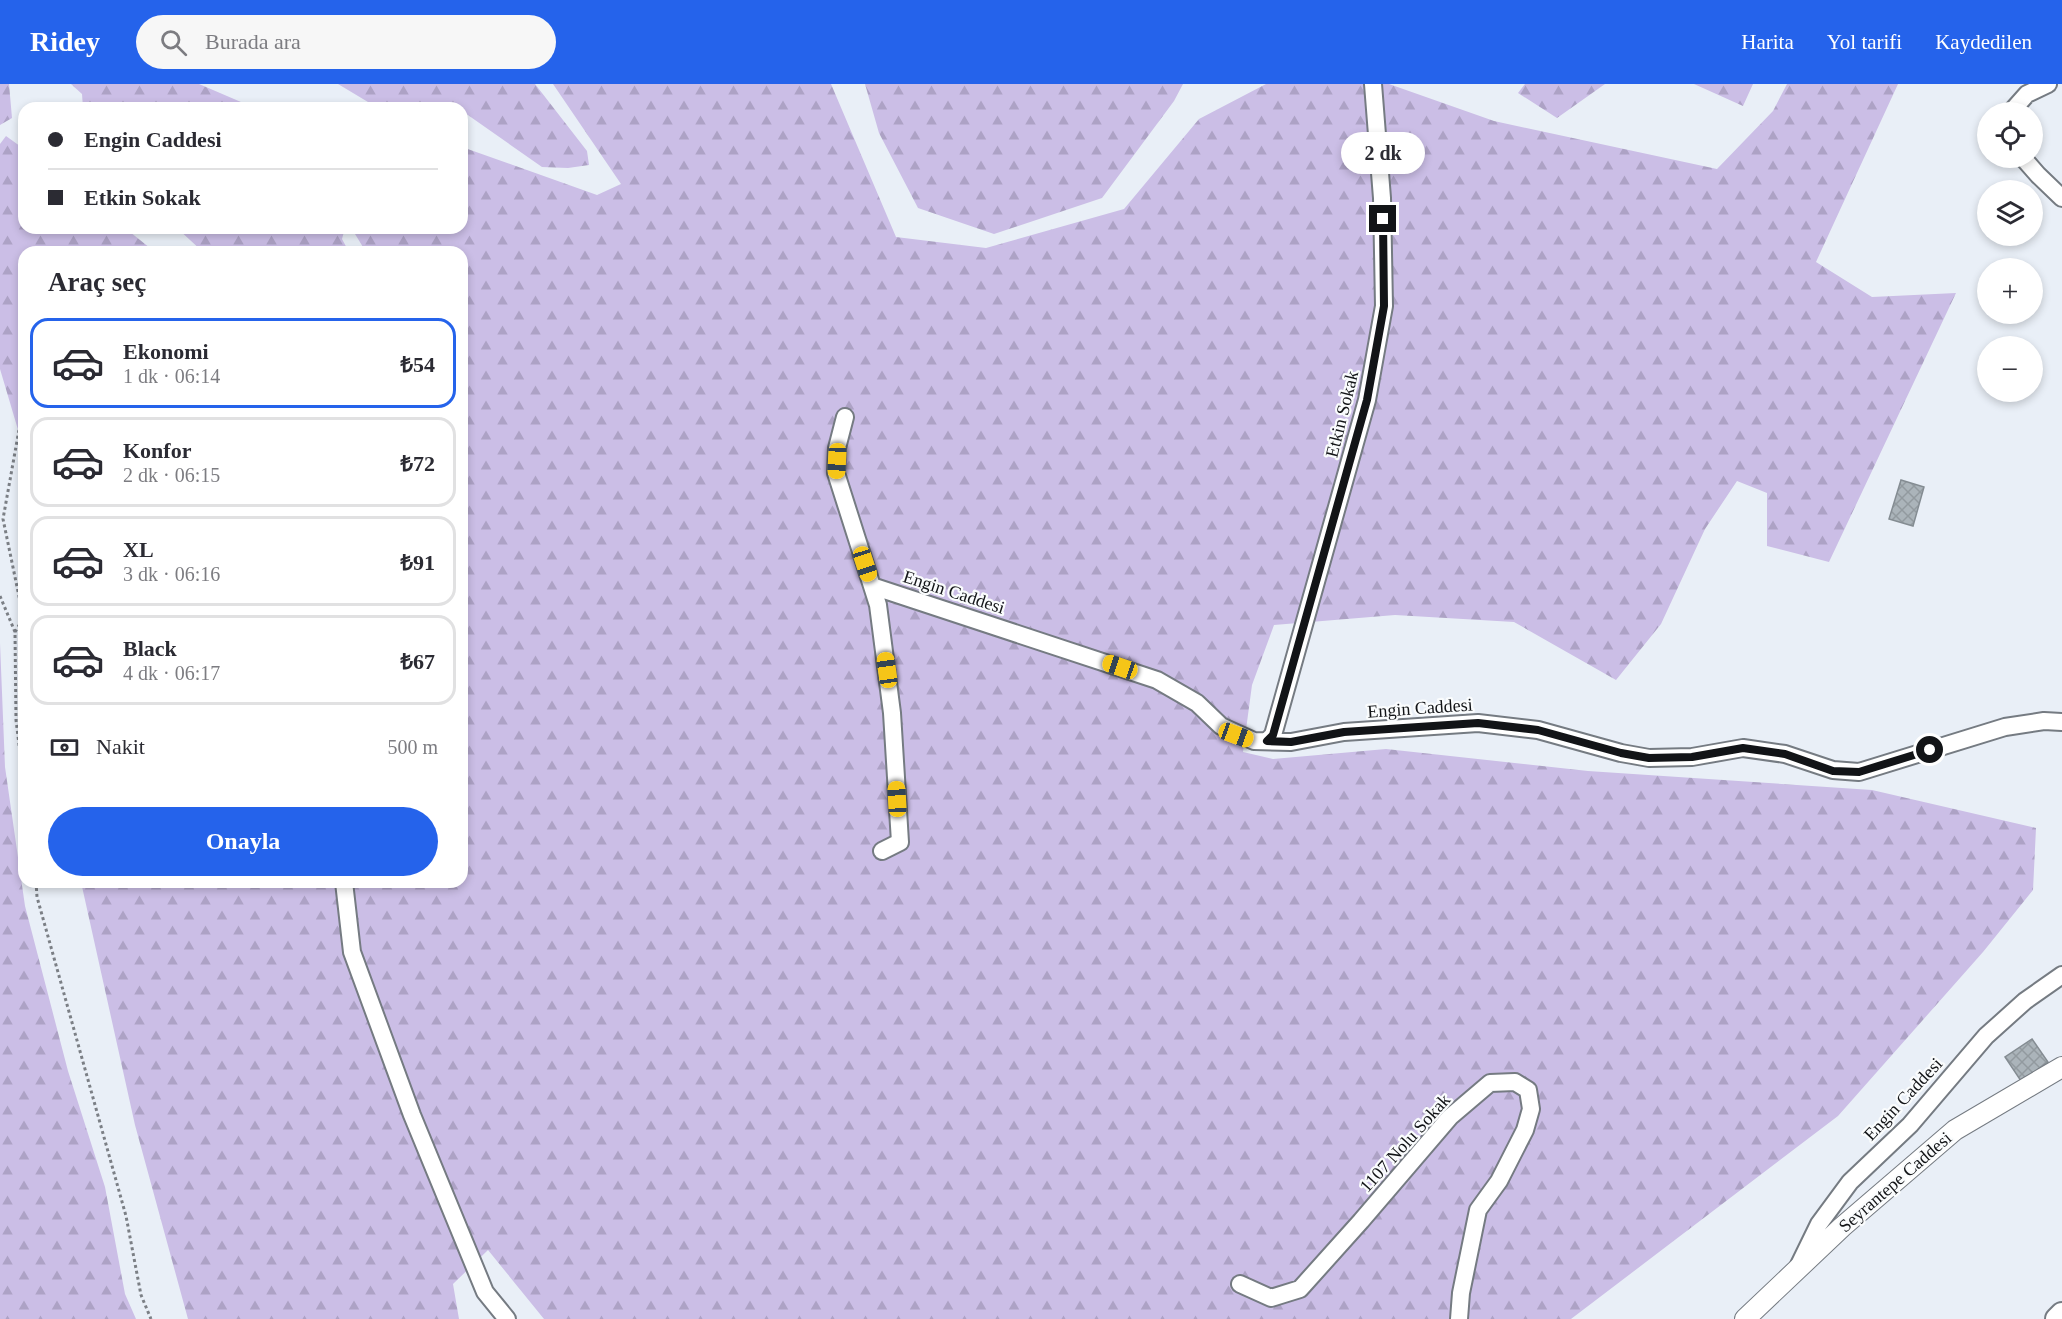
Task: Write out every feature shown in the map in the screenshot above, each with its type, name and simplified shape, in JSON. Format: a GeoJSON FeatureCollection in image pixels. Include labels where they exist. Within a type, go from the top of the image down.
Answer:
{"type":"FeatureCollection","features":[{"type":"Feature","properties":{"kind":"main road"},"geometry":{"type":"LineString","coordinates":[[2057,1319],[2062,1314]]}},
{"type":"Feature","properties":{"kind":"street","name":"Etkin Sokak"},"geometry":{"type":"LineString","coordinates":[[1267,741],[1273,735],[1367,400],[1384,306],[1382,198],[1373,84]]}},
{"type":"Feature","properties":{"kind":"street"},"geometry":{"type":"LineString","coordinates":[[2020,102],[2027,94],[2048,84]]}},
{"type":"Feature","properties":{"kind":"street"},"geometry":{"type":"LineString","coordinates":[[2032,168],[2062,198]]}},
{"type":"Feature","properties":{"kind":"street"},"geometry":{"type":"LineString","coordinates":[[845,417],[837,448],[836,473],[878,605],[892,713],[900,842],[882,851]]}},
{"type":"Feature","properties":{"kind":"street","name":"Engin Caddesi"},"geometry":{"type":"LineString","coordinates":[[872,586],[1157,680],[1197,703],[1221,726],[1236,735],[1254,741],[1291,742],[1344,732],[1478,723],[1538,730],[1621,753],[1649,758],[1692,757],[1743,748],[1785,754],[1833,771],[1859,772],[2005,728],[2044,721],[2062,722]]}},
{"type":"Feature","properties":{"kind":"street"},"geometry":{"type":"LineString","coordinates":[[345,888],[352,952],[412,1115],[485,1292],[507,1319]]}},
{"type":"Feature","properties":{"kind":"street","name":"Engin Caddesi"},"geometry":{"type":"LineString","coordinates":[[1797,1270],[1819,1224],[1850,1182],[1910,1125],[1986,1036],[2025,1001],[2062,975]]}},
{"type":"Feature","properties":{"kind":"street","name":"Seyrantepe Caddesi"},"geometry":{"type":"LineString","coordinates":[[1745,1319],[1842,1227],[1955,1130],[2062,1067]]}},
{"type":"Feature","properties":{"kind":"street","name":"1107 Nolu Sokak"},"geometry":{"type":"LineString","coordinates":[[1240,1284],[1270,1298],[1300,1289],[1450,1117],[1490,1083],[1515,1082],[1528,1090],[1531,1109],[1525,1130],[1510,1161],[1478,1210],[1461,1293],[1459,1319]]}},
{"type":"Feature","properties":{"kind":"path"},"geometry":{"type":"LineString","coordinates":[[18,435],[3,519],[18,592]]}},
{"type":"Feature","properties":{"kind":"path"},"geometry":{"type":"LineString","coordinates":[[0,596],[15,632],[18,736]]}},
{"type":"Feature","properties":{"kind":"path"},"geometry":{"type":"LineString","coordinates":[[15,632],[18,627]]}},
{"type":"Feature","properties":{"kind":"path"},"geometry":{"type":"LineString","coordinates":[[36,888],[62,989],[126,1216],[141,1295],[151,1319]]}},
{"type":"Feature","properties":{"kind":"green space"},"geometry":{"type":"Polygon","coordinates":[[[0,84],[9,84],[12,118],[0,125],[0,84]]]}},
{"type":"Feature","properties":{"kind":"green space"},"geometry":{"type":"Polygon","coordinates":[[[71,84],[199,84],[241,102],[83,102],[82,94],[71,84]]]}},
{"type":"Feature","properties":{"kind":"green space"},"geometry":{"type":"Polygon","coordinates":[[[338,84],[535,84],[587,151],[589,165],[568,168],[542,167],[468,115],[468,102],[368,102],[338,84]]]}},
{"type":"Feature","properties":{"kind":"green space"},"geometry":{"type":"Polygon","coordinates":[[[553,84],[831,84],[896,237],[986,248],[1124,209],[1199,119],[1266,84],[1389,84],[1494,121],[1717,169],[1773,111],[1787,84],[1898,84],[1816,262],[1872,297],[1956,293],[1829,562],[1767,546],[1767,493],[1737,481],[1705,529],[1661,624],[1616,680],[1514,622],[1395,615],[1274,625],[1252,685],[1243,752],[1273,759],[1386,749],[1588,771],[1872,790],[2036,828],[2033,890],[1983,952],[1838,1116],[1571,1319],[544,1319],[488,1250],[453,1284],[459,1319],[188,1319],[135,1125],[82,888],[468,888],[468,246],[362,246],[355,234],[468,234],[468,149],[597,195],[621,184],[553,84]]]}},
{"type":"Feature","properties":{"kind":"green space"},"geometry":{"type":"Polygon","coordinates":[[[865,84],[1183,84],[1174,101],[1102,198],[994,234],[918,208],[879,133],[865,84]]]}},
{"type":"Feature","properties":{"kind":"green space"},"geometry":{"type":"Polygon","coordinates":[[[1525,84],[1605,84],[1557,118],[1518,93],[1525,84]]]}},
{"type":"Feature","properties":{"kind":"green space"},"geometry":{"type":"Polygon","coordinates":[[[1694,84],[1753,84],[1743,106],[1694,84]]]}},
{"type":"Feature","properties":{"kind":"green space"},"geometry":{"type":"Polygon","coordinates":[[[6,136],[18,145],[18,234],[132,234],[148,246],[18,246],[18,430],[0,369],[0,144],[6,136]]]}},
{"type":"Feature","properties":{"kind":"green space"},"geometry":{"type":"Polygon","coordinates":[[[184,234],[343,234],[342,239],[346,246],[196,246],[184,234]]]}},
{"type":"Feature","properties":{"kind":"green space"},"geometry":{"type":"Polygon","coordinates":[[[0,643],[5,767],[18,857],[18,888],[22,888],[25,906],[68,1071],[105,1187],[125,1294],[136,1319],[0,1319],[0,643]]]}},
{"type":"Feature","properties":{"kind":"building"},"geometry":{"type":"Polygon","coordinates":[[[1901,480],[1924,487],[1913,526],[1889,519],[1901,480]]]}},
{"type":"Feature","properties":{"kind":"building"},"geometry":{"type":"Polygon","coordinates":[[[2032,1039],[2048,1062],[2021,1081],[2005,1057],[2032,1039]]]}},
{"type":"Feature","properties":{"kind":"route"},"geometry":{"type":"LineString","coordinates":[[1383,219],[1384,306],[1367,400],[1273,735],[1267,741],[1291,742],[1344,732],[1478,723],[1538,730],[1621,753],[1649,758],[1692,757],[1743,748],[1785,754],[1833,771],[1859,772],[1930,750]]}}]}
